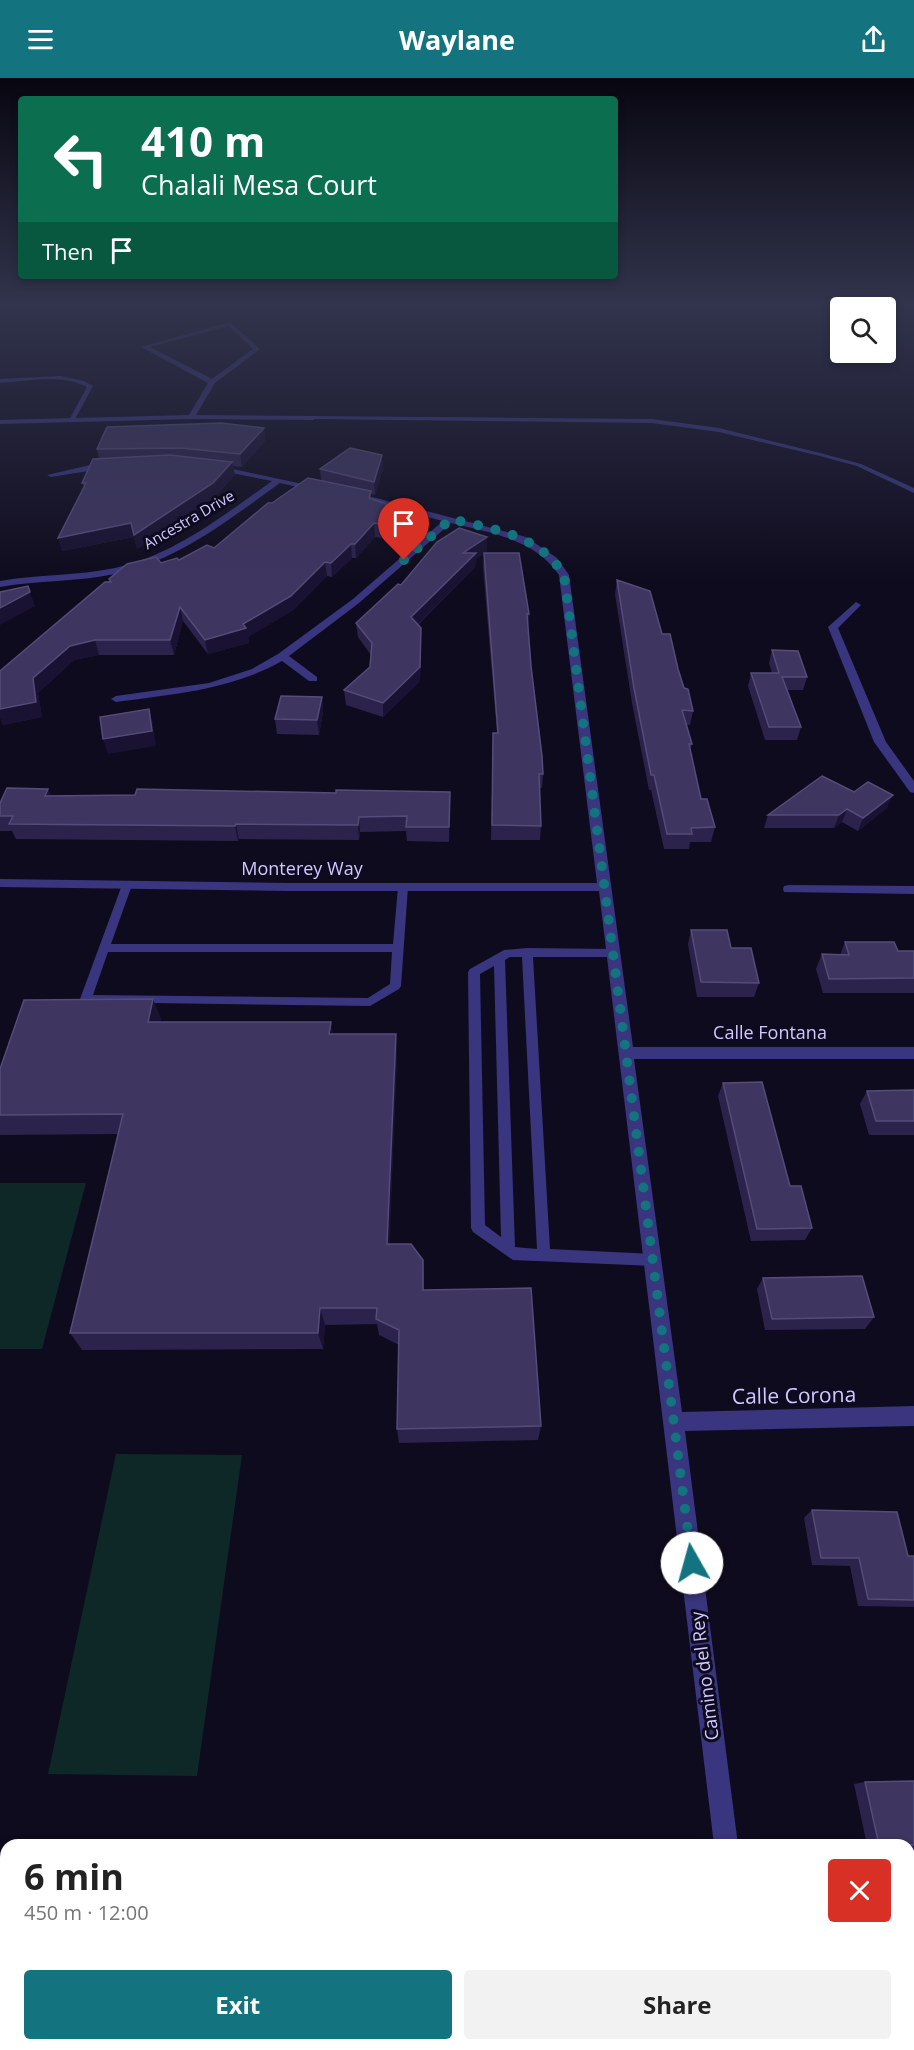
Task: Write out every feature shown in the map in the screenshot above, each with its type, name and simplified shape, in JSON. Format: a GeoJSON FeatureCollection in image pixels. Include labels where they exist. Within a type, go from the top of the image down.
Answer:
{"type":"FeatureCollection","features":[{"type":"Feature","properties":{"kind":"street"},"geometry":{"type":"LineString","coordinates":[[191,417],[203,397]]}},
{"type":"Feature","properties":{"kind":"street"},"geometry":{"type":"LineString","coordinates":[[0,422],[191,417],[311,418]]}},
{"type":"Feature","properties":{"kind":"street"},"geometry":{"type":"LineString","coordinates":[[51,475],[90,467],[122,466]]}},
{"type":"Feature","properties":{"kind":"street"},"geometry":{"type":"LineString","coordinates":[[204,466],[325,489]]}},
{"type":"Feature","properties":{"kind":"street","name":"Ancestra Drive"},"geometry":{"type":"LineString","coordinates":[[0,584],[113,571],[142,564],[184,542],[279,480]]}},
{"type":"Feature","properties":{"kind":"street","name":"Camino del Rey"},"geometry":{"type":"LineString","coordinates":[[348,494],[523,538],[554,560],[564,575],[654,1260],[725,1839]]}},
{"type":"Feature","properties":{"kind":"street"},"geometry":{"type":"LineString","coordinates":[[116,699],[211,686],[256,671],[282,656],[356,601],[451,519]]}},
{"type":"Feature","properties":{"kind":"street"},"geometry":{"type":"LineString","coordinates":[[856,605],[832,627],[880,742],[914,789]]}},
{"type":"Feature","properties":{"kind":"street"},"geometry":{"type":"LineString","coordinates":[[282,656],[313,680]]}},
{"type":"Feature","properties":{"kind":"street","name":"Monterey Way"},"geometry":{"type":"LineString","coordinates":[[0,883],[604,887]]}},
{"type":"Feature","properties":{"kind":"street"},"geometry":{"type":"LineString","coordinates":[[789,889],[914,890]]}},
{"type":"Feature","properties":{"kind":"street","name":"Calle Fontana"},"geometry":{"type":"LineString","coordinates":[[627,1053],[914,1053]]}},
{"type":"Feature","properties":{"kind":"street","name":"Calle Corona"},"geometry":{"type":"LineString","coordinates":[[674,1422],[914,1416]]}},
{"type":"Feature","properties":{"kind":"lane"},"geometry":{"type":"LineString","coordinates":[[72,420],[84,397]]}},
{"type":"Feature","properties":{"kind":"lane"},"geometry":{"type":"LineString","coordinates":[[311,418],[652,421],[719,430],[859,465],[914,491]]}},
{"type":"Feature","properties":{"kind":"lane"},"geometry":{"type":"LineString","coordinates":[[128,885],[86,999],[370,1002],[395,986],[403,887]]}},
{"type":"Feature","properties":{"kind":"lane"},"geometry":{"type":"LineString","coordinates":[[104,948],[398,948]]}},
{"type":"Feature","properties":{"kind":"lane"},"geometry":{"type":"LineString","coordinates":[[527,952],[544,1256]]}},
{"type":"Feature","properties":{"kind":"lane"},"geometry":{"type":"LineString","coordinates":[[612,953],[508,953],[474,972],[478,1228],[513,1254],[654,1260]]}},
{"type":"Feature","properties":{"kind":"lane"},"geometry":{"type":"LineString","coordinates":[[499,958],[508,1250]]}},
{"type":"Feature","properties":{"kind":"green space"},"geometry":{"type":"Polygon","coordinates":[[[0,1183],[86,1183],[42,1349],[0,1349],[0,1183]]]}},
{"type":"Feature","properties":{"kind":"green space"},"geometry":{"type":"Polygon","coordinates":[[[116,1454],[242,1455],[197,1776],[48,1774],[116,1454]]]}},
{"type":"Feature","properties":{"kind":"building"},"geometry":{"type":"Polygon","coordinates":[[[221,423],[264,428],[240,454],[181,448],[97,449],[107,427],[221,423]]]}},
{"type":"Feature","properties":{"kind":"building"},"geometry":{"type":"Polygon","coordinates":[[[350,448],[382,455],[374,482],[320,469],[350,448]]]}},
{"type":"Feature","properties":{"kind":"building"},"geometry":{"type":"Polygon","coordinates":[[[170,455],[232,462],[213,483],[134,535],[131,523],[58,538],[86,483],[82,483],[93,459],[170,455]]]}},
{"type":"Feature","properties":{"kind":"building"},"geometry":{"type":"Polygon","coordinates":[[[308,478],[371,491],[369,498],[395,507],[380,524],[374,523],[355,544],[351,544],[331,563],[325,562],[291,596],[243,624],[246,628],[205,640],[180,607],[170,640],[95,640],[70,646],[33,678],[36,702],[0,709],[0,671],[105,582],[111,582],[109,579],[127,564],[156,557],[161,563],[177,558],[179,560],[207,545],[214,548],[268,503],[272,503],[308,478]]]}},
{"type":"Feature","properties":{"kind":"building"},"geometry":{"type":"Polygon","coordinates":[[[459,528],[487,537],[463,553],[476,553],[411,617],[421,628],[420,667],[383,703],[344,690],[370,667],[372,643],[356,623],[398,584],[401,585],[437,542],[459,528]]]}},
{"type":"Feature","properties":{"kind":"building"},"geometry":{"type":"Polygon","coordinates":[[[484,553],[519,553],[529,614],[527,614],[531,666],[542,756],[543,774],[539,774],[541,826],[492,825],[493,733],[498,733],[484,553]]]}},
{"type":"Feature","properties":{"kind":"building"},"geometry":{"type":"Polygon","coordinates":[[[617,580],[650,591],[662,634],[670,634],[678,669],[684,688],[688,689],[693,711],[682,710],[692,744],[689,744],[701,799],[707,799],[715,827],[691,828],[692,834],[667,834],[654,775],[651,775],[634,688],[617,580]]]}},
{"type":"Feature","properties":{"kind":"building"},"geometry":{"type":"Polygon","coordinates":[[[28,586],[30,592],[0,608],[0,592],[28,586]]]}},
{"type":"Feature","properties":{"kind":"building"},"geometry":{"type":"Polygon","coordinates":[[[772,650],[798,651],[807,677],[782,677],[801,727],[769,727],[751,673],[779,673],[772,650]]]}},
{"type":"Feature","properties":{"kind":"building"},"geometry":{"type":"Polygon","coordinates":[[[281,696],[322,697],[317,720],[275,719],[281,696]]]}},
{"type":"Feature","properties":{"kind":"building"},"geometry":{"type":"Polygon","coordinates":[[[149,709],[152,731],[103,739],[100,717],[149,709]]]}},
{"type":"Feature","properties":{"kind":"building"},"geometry":{"type":"Polygon","coordinates":[[[822,776],[854,792],[868,782],[893,795],[863,818],[847,809],[839,815],[768,815],[822,776]]]}},
{"type":"Feature","properties":{"kind":"building"},"geometry":{"type":"Polygon","coordinates":[[[7,788],[48,789],[45,796],[135,795],[137,789],[336,793],[336,790],[450,792],[449,827],[406,827],[407,816],[359,817],[358,825],[9,824],[13,816],[0,816],[0,803],[7,788]]]}},
{"type":"Feature","properties":{"kind":"building"},"geometry":{"type":"Polygon","coordinates":[[[691,930],[727,930],[731,948],[751,948],[759,983],[701,982],[691,930]]]}},
{"type":"Feature","properties":{"kind":"building"},"geometry":{"type":"Polygon","coordinates":[[[845,942],[894,942],[898,951],[914,951],[914,978],[829,979],[822,954],[849,955],[845,942]]]}},
{"type":"Feature","properties":{"kind":"building"},"geometry":{"type":"Polygon","coordinates":[[[153,999],[148,1022],[331,1022],[329,1034],[396,1034],[387,1244],[411,1244],[423,1260],[423,1290],[531,1288],[541,1426],[397,1429],[399,1330],[376,1319],[377,1308],[320,1308],[318,1333],[70,1333],[123,1114],[0,1115],[0,1069],[24,1000],[153,999]]]}},
{"type":"Feature","properties":{"kind":"building"},"geometry":{"type":"Polygon","coordinates":[[[762,1082],[790,1186],[801,1186],[812,1228],[757,1229],[723,1083],[762,1082]]]}},
{"type":"Feature","properties":{"kind":"building"},"geometry":{"type":"Polygon","coordinates":[[[914,1090],[914,1121],[876,1121],[867,1091],[914,1090]]]}},
{"type":"Feature","properties":{"kind":"building"},"geometry":{"type":"Polygon","coordinates":[[[862,1276],[874,1317],[772,1319],[763,1278],[862,1276]]]}},
{"type":"Feature","properties":{"kind":"building"},"geometry":{"type":"Polygon","coordinates":[[[812,1510],[897,1512],[908,1556],[914,1556],[914,1600],[868,1599],[859,1558],[821,1558],[812,1510]]]}},
{"type":"Feature","properties":{"kind":"building"},"geometry":{"type":"Polygon","coordinates":[[[914,1781],[914,1839],[878,1839],[865,1782],[914,1781]]]}},
{"type":"Feature","properties":{"kind":"route"},"geometry":{"type":"LineString","coordinates":[[404,560],[451,519],[523,538],[554,560],[564,575],[692,1563]]}}]}
